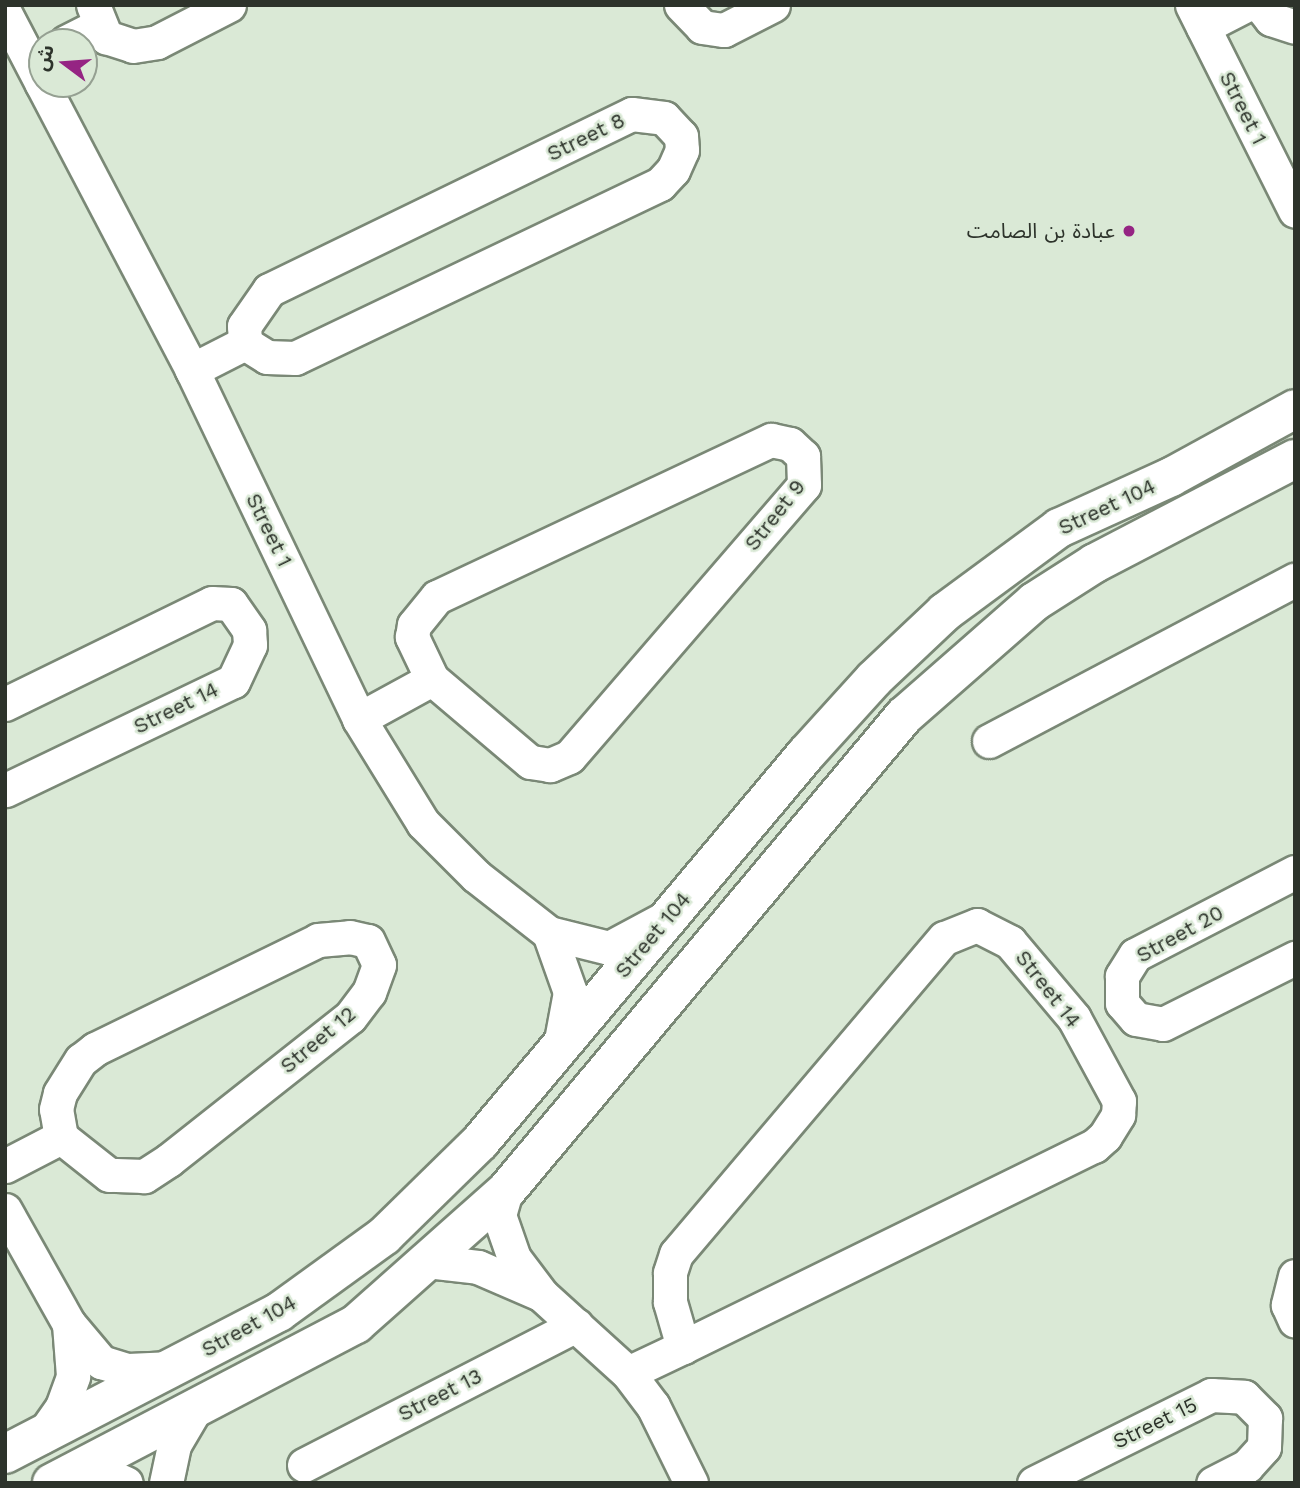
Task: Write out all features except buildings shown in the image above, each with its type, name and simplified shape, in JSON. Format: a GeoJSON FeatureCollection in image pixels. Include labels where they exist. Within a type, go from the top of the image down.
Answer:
{"type":"FeatureCollection","features":[{"type":"Feature","properties":{"kind":"street"},"geometry":{"type":"LineString","coordinates":[[82,28],[96,16],[106,37],[133,46],[157,42],[229,5]]}},
{"type":"Feature","properties":{"kind":"street"},"geometry":{"type":"LineString","coordinates":[[681,5],[702,27],[724,30],[773,5]]}},
{"type":"Feature","properties":{"kind":"street"},"geometry":{"type":"LineString","coordinates":[[1197,16],[1246,5]]}},
{"type":"Feature","properties":{"kind":"street"},"geometry":{"type":"LineString","coordinates":[[1260,5],[1271,19],[1295,27]]}},
{"type":"Feature","properties":{"kind":"street","name":"Street 1"},"geometry":{"type":"LineString","coordinates":[[5,13],[28,52]]}},
{"type":"Feature","properties":{"kind":"street","name":"Street 1"},"geometry":{"type":"LineString","coordinates":[[1197,16],[1295,211]]}},
{"type":"Feature","properties":{"kind":"street","name":"Street 1"},"geometry":{"type":"LineString","coordinates":[[53,98],[192,370],[359,719],[423,822],[476,876],[549,933],[609,948],[671,915]]}},
{"type":"Feature","properties":{"kind":"street","name":"Street 8"},"geometry":{"type":"LineString","coordinates":[[632,114],[664,118],[681,136],[682,150],[673,170],[660,184],[295,358],[267,357],[245,343],[244,326],[269,290],[632,114]]}},
{"type":"Feature","properties":{"kind":"street"},"geometry":{"type":"LineString","coordinates":[[192,370],[245,343]]}},
{"type":"Feature","properties":{"kind":"street","name":"Street 104"},"geometry":{"type":"LineString","coordinates":[[5,1454],[279,1312],[384,1236],[480,1142],[806,754],[874,679],[954,605],[1059,528],[1171,477],[1295,409]]}},
{"type":"Feature","properties":{"kind":"street","name":"Street 9"},"geometry":{"type":"LineString","coordinates":[[771,440],[790,444],[803,456],[804,485],[569,757],[550,765],[530,762],[432,678],[412,637],[418,618],[437,597],[771,440]]}},
{"type":"Feature","properties":{"kind":"street","name":"Street 104"},"geometry":{"type":"LineString","coordinates":[[65,1476],[356,1324],[506,1191],[904,716],[1034,602],[1096,563],[1291,463]]}},
{"type":"Feature","properties":{"kind":"street"},"geometry":{"type":"LineString","coordinates":[[989,741],[1295,580]]}},
{"type":"Feature","properties":{"kind":"street","name":"Street 14"},"geometry":{"type":"LineString","coordinates":[[5,704],[212,603],[231,604],[249,630],[250,645],[233,681],[5,790]]}},
{"type":"Feature","properties":{"kind":"street"},"geometry":{"type":"LineString","coordinates":[[954,605],[953,617],[960,632],[981,647]]}},
{"type":"Feature","properties":{"kind":"street"},"geometry":{"type":"LineString","coordinates":[[359,719],[432,678]]}},
{"type":"Feature","properties":{"kind":"street"},"geometry":{"type":"LineString","coordinates":[[806,754],[834,764],[841,791]]}},
{"type":"Feature","properties":{"kind":"street","name":"Street 20"},"geometry":{"type":"LineString","coordinates":[[1295,872],[1135,955],[1122,976],[1122,1003],[1136,1019],[1163,1024],[1295,958]]}},
{"type":"Feature","properties":{"kind":"street","name":"Street 14"},"geometry":{"type":"LineString","coordinates":[[628,1373],[1094,1146],[1105,1136],[1118,1115],[1119,1101],[1074,1018],[1010,942],[977,925],[944,938],[676,1254],[670,1273],[670,1302],[683,1346]]}},
{"type":"Feature","properties":{"kind":"street"},"geometry":{"type":"LineString","coordinates":[[549,933],[570,992],[560,1046]]}},
{"type":"Feature","properties":{"kind":"street","name":"Street 12"},"geometry":{"type":"LineString","coordinates":[[350,937],[368,941],[376,952],[376,978],[351,1017],[144,1176],[108,1175],[61,1138],[56,1109],[60,1093],[81,1060],[95,1049],[318,940],[350,937]]}},
{"type":"Feature","properties":{"kind":"street"},"geometry":{"type":"LineString","coordinates":[[5,1166],[61,1138]]}},
{"type":"Feature","properties":{"kind":"street"},"geometry":{"type":"LineString","coordinates":[[506,1191],[499,1215],[502,1232],[514,1258],[542,1295],[628,1373],[653,1406],[691,1483]]}},
{"type":"Feature","properties":{"kind":"street"},"geometry":{"type":"LineString","coordinates":[[9,1228],[69,1324],[101,1362],[115,1368],[174,1368]]}},
{"type":"Feature","properties":{"kind":"street"},"geometry":{"type":"LineString","coordinates":[[427,1261],[478,1267],[542,1295]]}},
{"type":"Feature","properties":{"kind":"street"},"geometry":{"type":"LineString","coordinates":[[1295,1276],[1287,1305],[1295,1321]]}},
{"type":"Feature","properties":{"kind":"street"},"geometry":{"type":"LineString","coordinates":[[41,1437],[62,1408],[73,1376],[69,1324]]}},
{"type":"Feature","properties":{"kind":"street","name":"Street 13"},"geometry":{"type":"LineString","coordinates":[[304,1465],[576,1325]]}},
{"type":"Feature","properties":{"kind":"street","name":"Street 15"},"geometry":{"type":"LineString","coordinates":[[1034,1483],[1211,1395],[1244,1397],[1265,1418],[1264,1447],[1247,1466],[1213,1483]]}},
{"type":"Feature","properties":{"kind":"street"},"geometry":{"type":"LineString","coordinates":[[166,1483],[174,1445],[197,1406]]}},
{"type":"Feature","properties":{"kind":"street"},"geometry":{"type":"LineString","coordinates":[[65,1476],[101,1472],[126,1483]]}},
{"type":"Feature","properties":{"kind":"place","name":"عبادة بن الصامت"},"geometry":{"type":"Point","coordinates":[1129,231]}}]}
